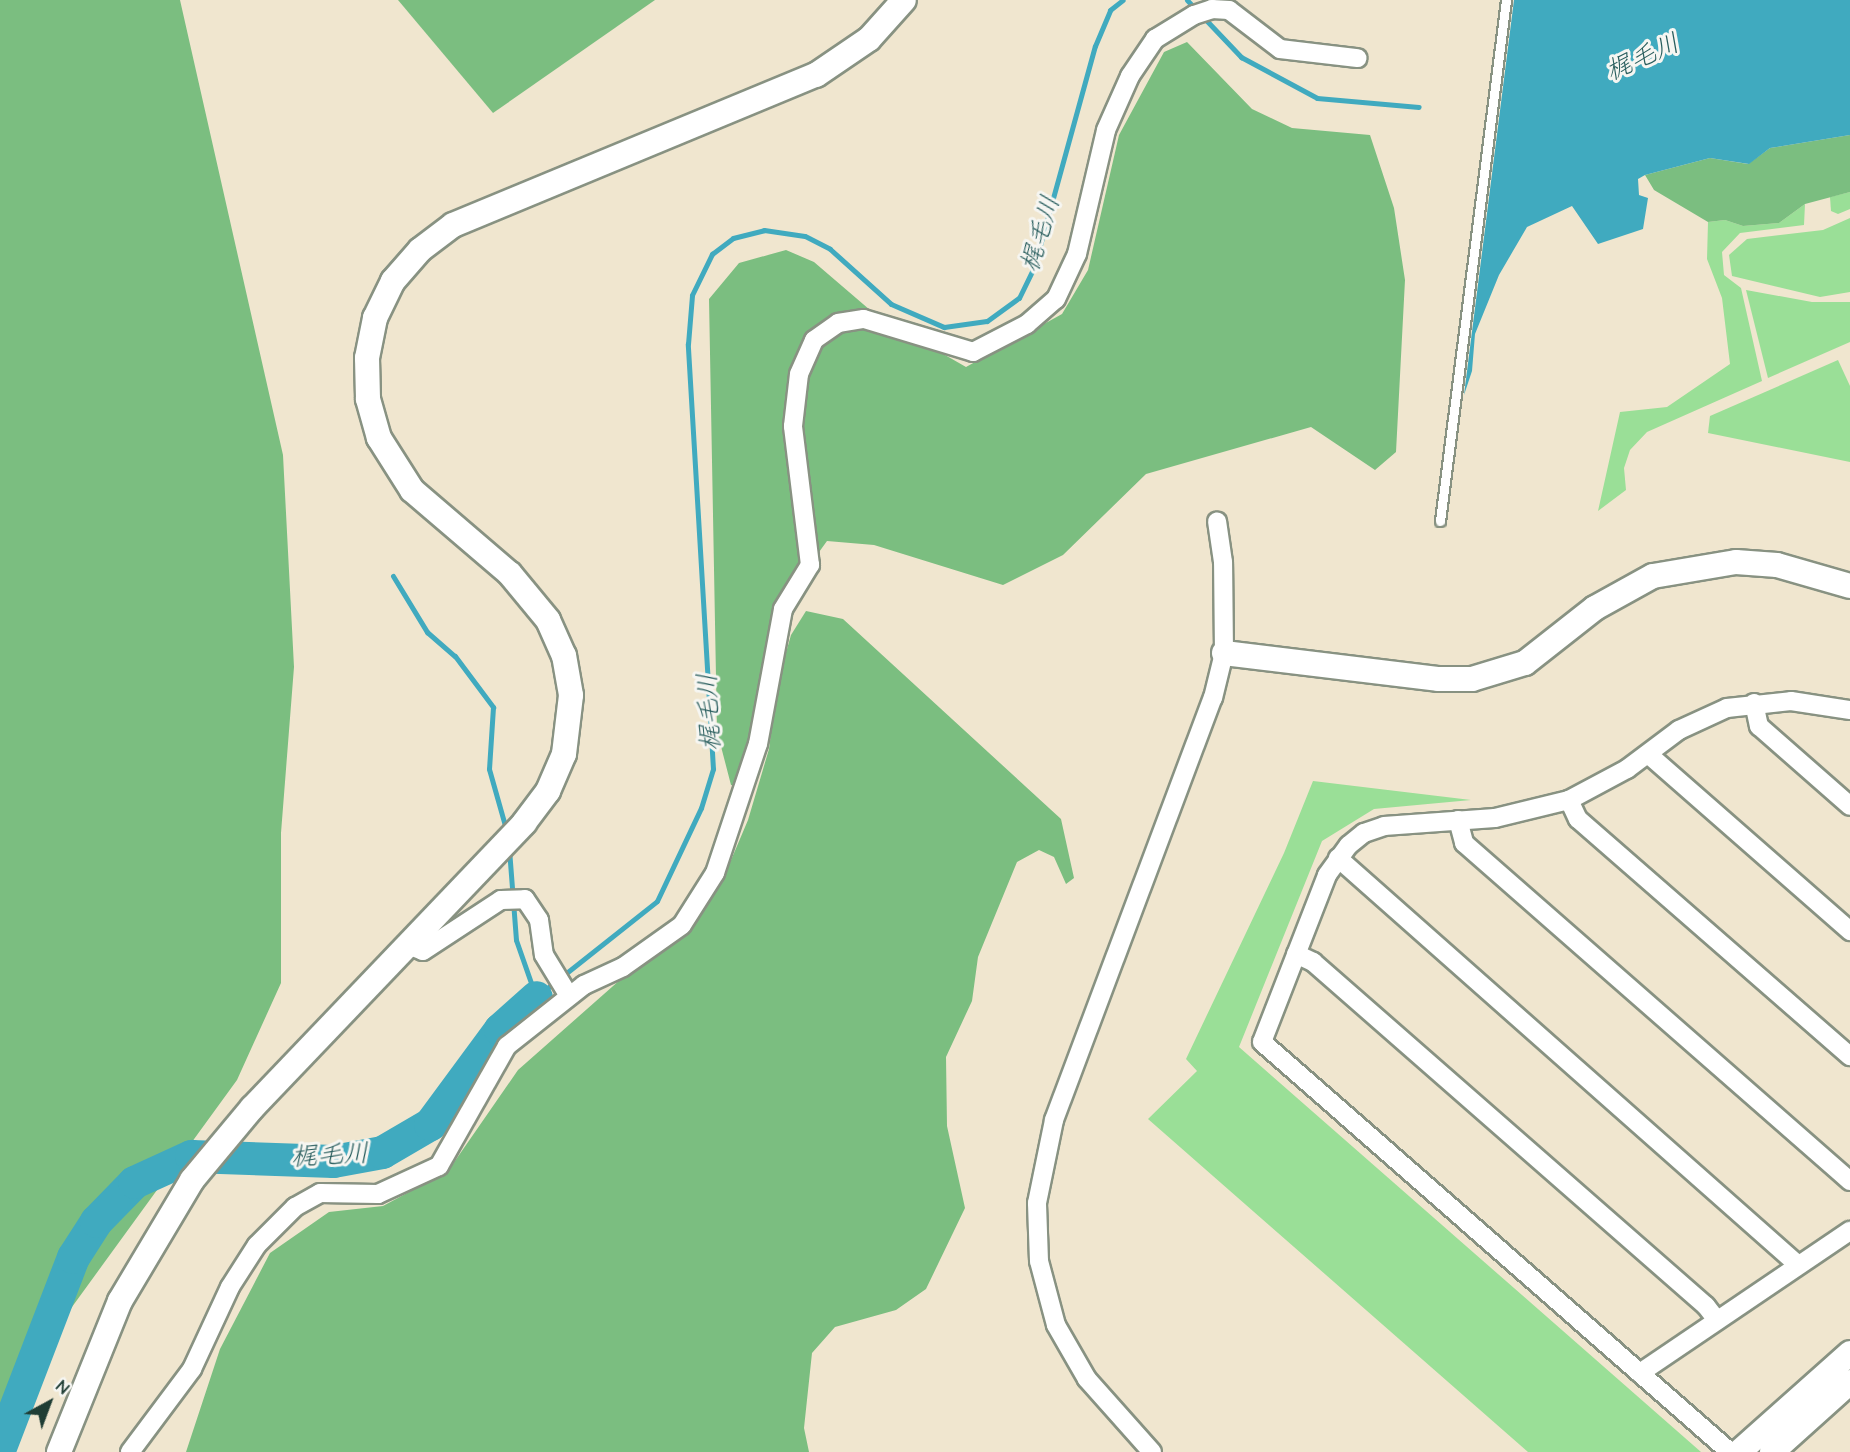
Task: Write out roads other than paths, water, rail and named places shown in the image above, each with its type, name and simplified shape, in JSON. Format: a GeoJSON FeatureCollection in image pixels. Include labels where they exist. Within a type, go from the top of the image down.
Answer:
{"type":"FeatureCollection","features":[{"type":"Feature","properties":{"kind":"street"},"geometry":{"type":"LineString","coordinates":[[59,1452],[120,1301],[192,1180],[238,1124],[524,822],[548,791],[564,754],[571,715],[564,656],[548,620],[524,588],[412,490],[387,457],[372,419],[366,378],[370,337],[383,299],[405,264],[453,225],[816,75],[869,39],[904,0]]}},
{"type":"Feature","properties":{"kind":"street"},"geometry":{"type":"LineString","coordinates":[[130,1452],[192,1369],[230,1287],[257,1245],[295,1207],[320,1193],[378,1194],[439,1166],[507,1046],[567,992],[623,967],[682,925],[715,873],[739,808],[758,744],[783,609],[810,565],[793,426],[799,374],[814,340],[838,323],[864,319],[973,352],[1027,324],[1056,299],[1077,254],[1106,130],[1130,76],[1155,39],[1194,15],[1212,9],[1229,10],[1280,49],[1357,58]]}},
{"type":"Feature","properties":{"kind":"street"},"geometry":{"type":"LineString","coordinates":[[1152,1452],[1087,1380],[1056,1325],[1039,1261],[1037,1203],[1054,1120],[1200,741],[1224,653],[1223,562],[1217,521]]}},
{"type":"Feature","properties":{"kind":"street"},"geometry":{"type":"LineString","coordinates":[[1224,653],[1439,679],[1472,679],[1525,663],[1595,608],[1653,576],[1736,562],[1777,565],[1850,586]]}},
{"type":"Feature","properties":{"kind":"street"},"geometry":{"type":"LineString","coordinates":[[1730,1452],[1262,1042],[1296,954],[1338,858],[1364,833],[1384,826],[1495,818],[1569,800],[1648,754],[1703,717],[1754,703],[1791,701],[1850,710]]}},
{"type":"Feature","properties":{"kind":"street"},"geometry":{"type":"LineString","coordinates":[[1754,703],[1759,726],[1850,806]]}},
{"type":"Feature","properties":{"kind":"street"},"geometry":{"type":"LineString","coordinates":[[1648,754],[1850,931]]}},
{"type":"Feature","properties":{"kind":"street"},"geometry":{"type":"LineString","coordinates":[[1569,800],[1578,819],[1850,1056]]}},
{"type":"Feature","properties":{"kind":"street"},"geometry":{"type":"LineString","coordinates":[[1458,820],[1464,843],[1850,1181]]}},
{"type":"Feature","properties":{"kind":"street"},"geometry":{"type":"LineString","coordinates":[[1338,858],[1798,1265]]}},
{"type":"Feature","properties":{"kind":"street"},"geometry":{"type":"LineString","coordinates":[[408,945],[416,950],[429,948],[517,899],[539,920],[542,950],[567,992]]}},
{"type":"Feature","properties":{"kind":"street"},"geometry":{"type":"LineString","coordinates":[[1296,954],[1313,962],[1706,1306],[1717,1320]]}},
{"type":"Feature","properties":{"kind":"street"},"geometry":{"type":"LineString","coordinates":[[1640,1373],[1850,1231]]}},
{"type":"Feature","properties":{"kind":"street"},"geometry":{"type":"LineString","coordinates":[[1739,1452],[1850,1353]]}},
{"type":"Feature","properties":{"kind":"street"},"geometry":{"type":"LineString","coordinates":[[1772,1452],[1850,1382]]}},
{"type":"Feature","properties":{"kind":"lane"},"geometry":{"type":"LineString","coordinates":[[1440,521],[1506,0]]}},
{"type":"Feature","properties":{"kind":"water"},"geometry":{"type":"Polygon","coordinates":[[[1514,0],[1850,0],[1850,135],[1770,148],[1749,164],[1710,158],[1645,175],[1638,179],[1639,195],[1648,198],[1643,229],[1598,244],[1572,206],[1527,227],[1499,275],[1475,334],[1472,371],[1464,395],[1514,0]]]}},
{"type":"Feature","properties":{"kind":"waterway","name":"梶毛川"},"geometry":{"type":"LineString","coordinates":[[509,849],[516,940],[536,997],[657,901],[701,808],[713,769],[688,344],[692,295],[712,254],[733,238],[764,230],[805,236],[830,249],[891,304],[944,327],[987,321],[1019,298],[1034,267],[1095,46],[1110,10],[1123,0]]}},
{"type":"Feature","properties":{"kind":"waterway","name":"梶毛川"},"geometry":{"type":"LineString","coordinates":[[1187,0],[1241,57],[1317,98],[1419,107]]}},
{"type":"Feature","properties":{"kind":"waterway"},"geometry":{"type":"LineString","coordinates":[[386,270],[411,241],[447,215],[578,160]]}},
{"type":"Feature","properties":{"kind":"waterway"},"geometry":{"type":"LineString","coordinates":[[393,576],[427,632],[455,656],[493,707],[489,769],[506,829]]}},
{"type":"Feature","properties":{"kind":"waterway","name":"梶毛川"},"geometry":{"type":"LineString","coordinates":[[0,1447],[73,1257],[96,1221],[134,1182],[191,1156],[333,1161],[382,1152],[430,1124],[500,1029],[536,997]]}}]}
